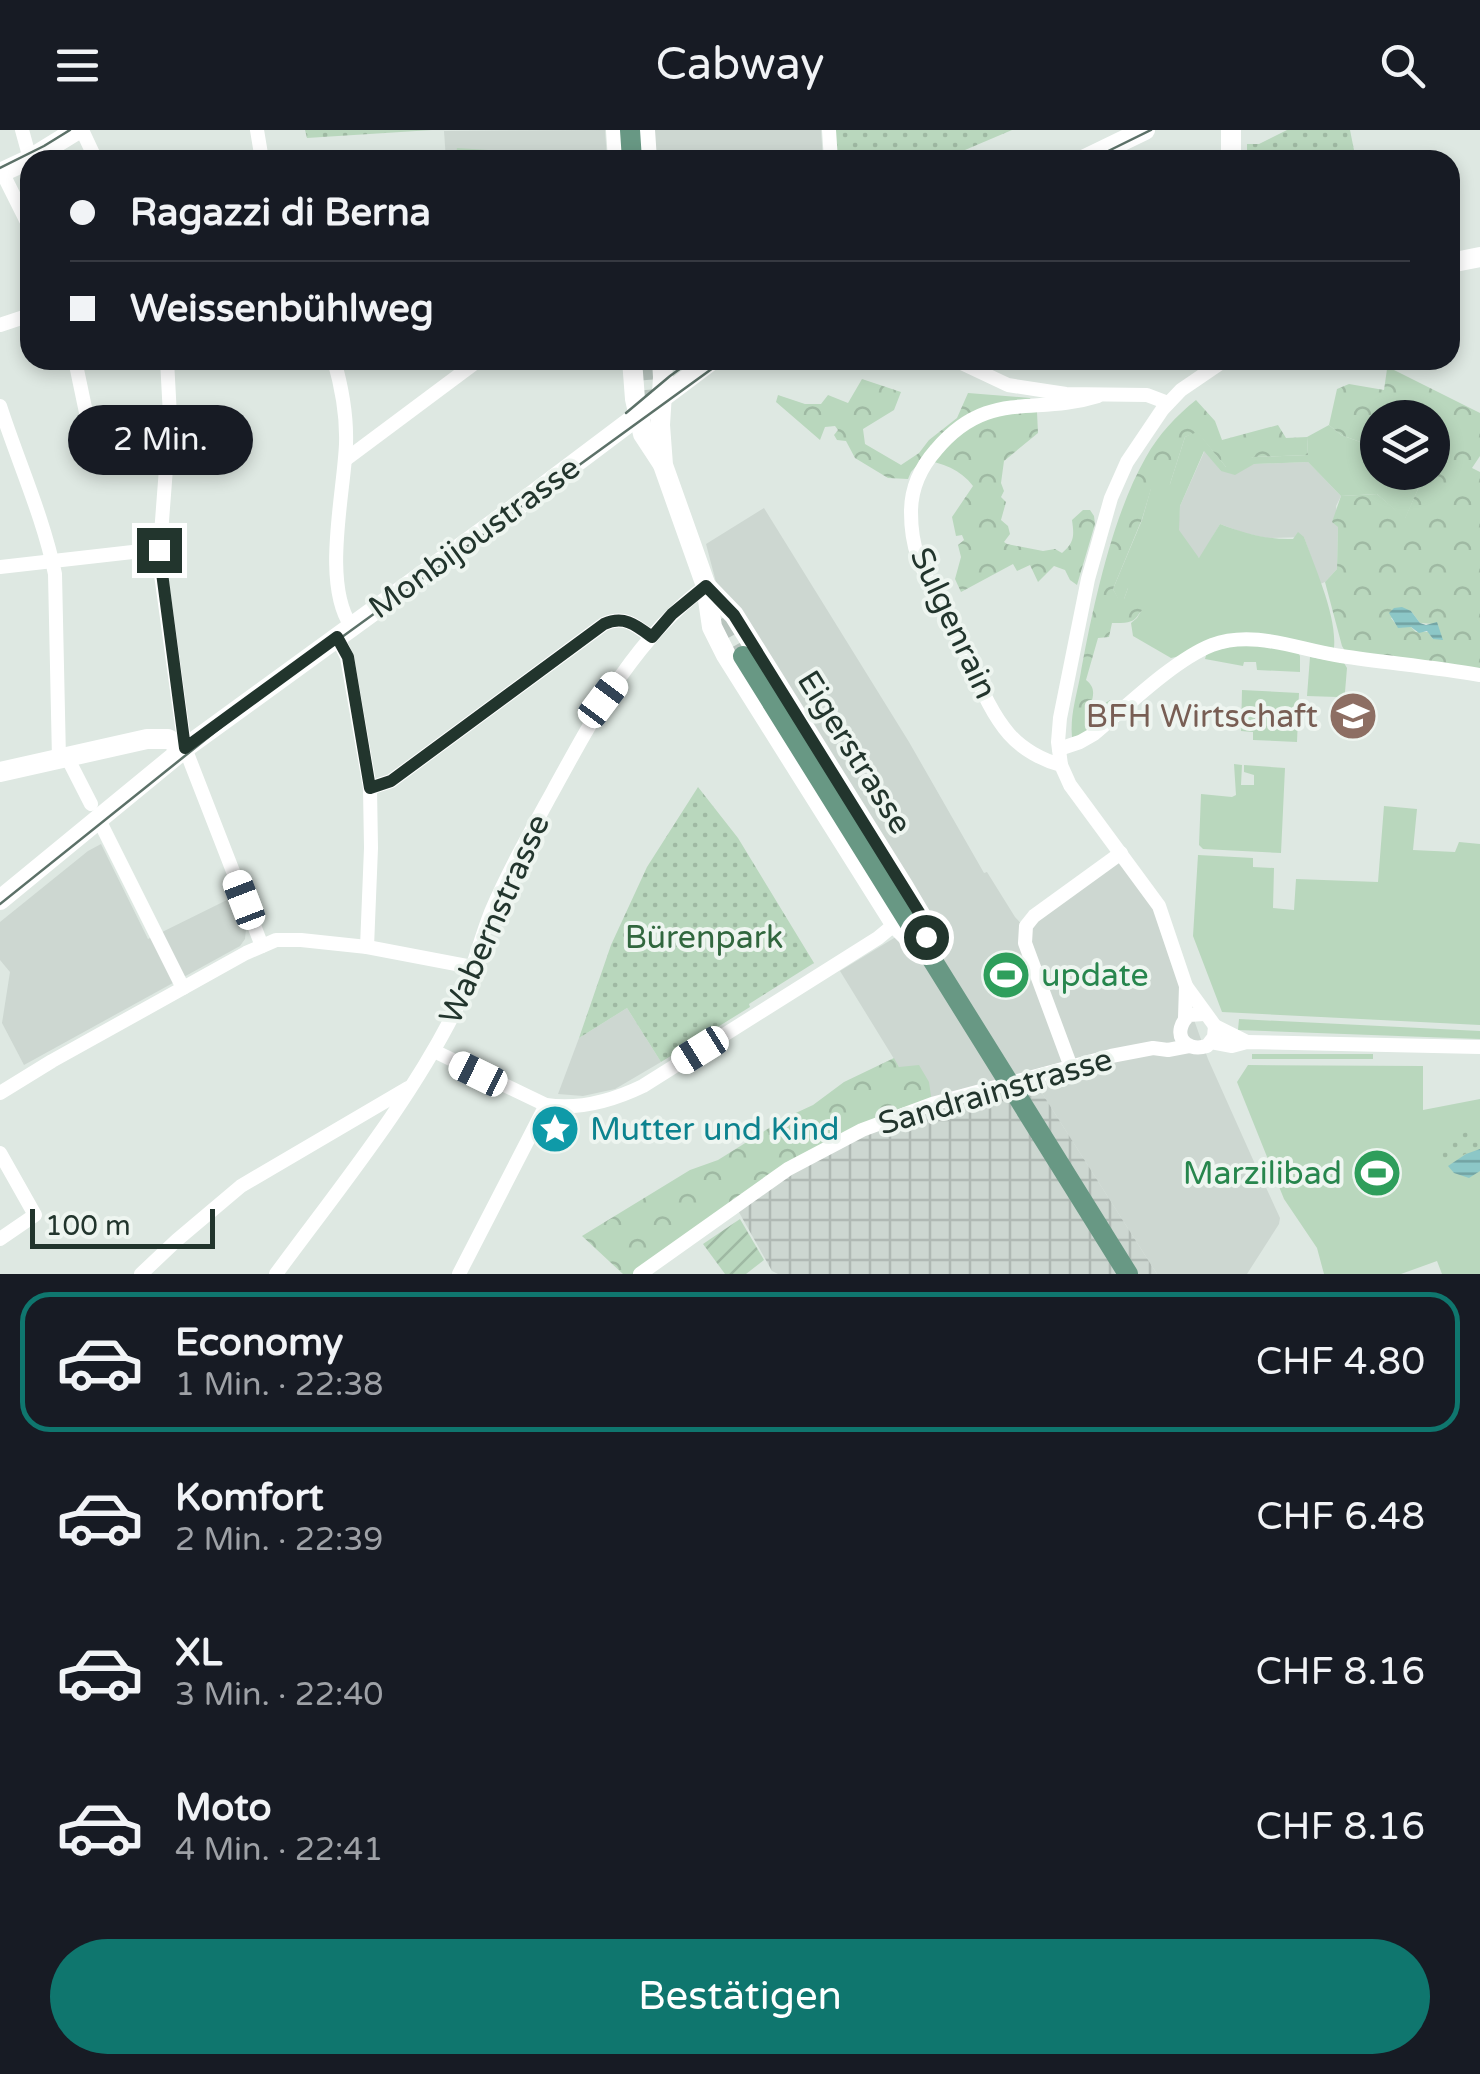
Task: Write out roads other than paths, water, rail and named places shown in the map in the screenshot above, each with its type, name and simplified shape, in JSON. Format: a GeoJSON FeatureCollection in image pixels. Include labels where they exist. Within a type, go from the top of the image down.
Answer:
{"type":"FeatureCollection","features":[{"type":"Feature","properties":{"kind":"main road"},"geometry":{"type":"LineString","coordinates":[[46,150],[80,130]]}},
{"type":"Feature","properties":{"kind":"main road"},"geometry":{"type":"LineString","coordinates":[[1104,150],[1145,130]]}},
{"type":"Feature","properties":{"kind":"main road","name":"Eigerstrasse"},"geometry":{"type":"LineString","coordinates":[[635,370],[639,416],[647,443],[663,465]]}},
{"type":"Feature","properties":{"kind":"main road","name":"Eigerstrasse"},"geometry":{"type":"LineString","coordinates":[[660,370],[663,465],[706,586],[734,615],[740,651],[895,924],[932,961]]}},
{"type":"Feature","properties":{"kind":"main road","name":"Monbijoustrasse"},"geometry":{"type":"LineString","coordinates":[[0,900],[95,812],[699,370]]}},
{"type":"Feature","properties":{"kind":"main road","name":"Eigerstrasse"},"geometry":{"type":"LineString","coordinates":[[740,651],[1128,1274]]}},
{"type":"Feature","properties":{"kind":"main road"},"geometry":{"type":"LineString","coordinates":[[0,772],[147,739],[173,741],[185,748]]}},
{"type":"Feature","properties":{"kind":"street"},"geometry":{"type":"LineString","coordinates":[[1,172],[20,209]]}},
{"type":"Feature","properties":{"kind":"street"},"geometry":{"type":"LineString","coordinates":[[77,370],[88,422],[87,437]]}},
{"type":"Feature","properties":{"kind":"street"},"geometry":{"type":"LineString","coordinates":[[168,370],[170,416],[159,550],[185,748],[262,946]]}},
{"type":"Feature","properties":{"kind":"street"},"geometry":{"type":"LineString","coordinates":[[336,370],[345,409],[338,513],[340,602],[370,788],[372,848],[367,947]]}},
{"type":"Feature","properties":{"kind":"street"},"geometry":{"type":"LineString","coordinates":[[344,460],[466,370]]}},
{"type":"Feature","properties":{"kind":"street","name":"Sulgenrain"},"geometry":{"type":"LineString","coordinates":[[988,370],[1008,385],[1028,389],[1098,396],[1147,395],[1168,403]]}},
{"type":"Feature","properties":{"kind":"street"},"geometry":{"type":"LineString","coordinates":[[1186,986],[1183,1040],[1203,1048],[1216,1033],[1186,986],[1159,906],[1076,795],[1061,765],[1058,731],[1105,514],[1127,462],[1154,420],[1190,383],[1210,370]]}},
{"type":"Feature","properties":{"kind":"street","name":"Sulgenrain"},"geometry":{"type":"LineString","coordinates":[[1061,765],[1046,762],[1016,741],[996,716],[917,553],[911,521],[913,488],[935,451],[970,420],[1009,406],[1073,402],[1098,396]]}},
{"type":"Feature","properties":{"kind":"street"},"geometry":{"type":"LineString","coordinates":[[0,406],[6,443],[56,578],[63,758],[95,812],[183,988]]}},
{"type":"Feature","properties":{"kind":"street"},"geometry":{"type":"LineString","coordinates":[[0,567],[159,550]]}},
{"type":"Feature","properties":{"kind":"street","name":"Wabernstrasse"},"geometry":{"type":"LineString","coordinates":[[140,1274],[196,1222],[252,1178],[413,1085],[461,998],[492,910],[522,848],[603,700],[672,614],[706,586]]}},
{"type":"Feature","properties":{"kind":"street"},"geometry":{"type":"LineString","coordinates":[[370,788],[391,781],[604,624],[626,621],[652,637]]}},
{"type":"Feature","properties":{"kind":"street"},"geometry":{"type":"LineString","coordinates":[[1059,749],[1094,734],[1177,665],[1199,651],[1225,642],[1261,640],[1340,656],[1480,675]]}},
{"type":"Feature","properties":{"kind":"street"},"geometry":{"type":"LineString","coordinates":[[1072,1066],[1025,943],[1026,926],[1034,916],[1121,854]]}},
{"type":"Feature","properties":{"kind":"street"},"geometry":{"type":"LineString","coordinates":[[434,1051],[546,1106],[592,1104],[643,1086],[895,924]]}},
{"type":"Feature","properties":{"kind":"street"},"geometry":{"type":"LineString","coordinates":[[0,1094],[183,988],[262,946],[284,939],[367,947],[472,967]]}},
{"type":"Feature","properties":{"kind":"street"},"geometry":{"type":"LineString","coordinates":[[1182,1023],[1194,1013],[1247,1042]]}},
{"type":"Feature","properties":{"kind":"street","name":"Sandrainstrasse"},"geometry":{"type":"LineString","coordinates":[[1153,1048],[1182,1023]]}},
{"type":"Feature","properties":{"kind":"street"},"geometry":{"type":"LineString","coordinates":[[1212,1042],[1232,1046],[1247,1042],[1480,1047]]}},
{"type":"Feature","properties":{"kind":"street","name":"Sandrainstrasse"},"geometry":{"type":"LineString","coordinates":[[640,1274],[760,1188],[838,1141],[892,1118],[1111,1056],[1190,1046]]}},
{"type":"Feature","properties":{"kind":"street"},"geometry":{"type":"LineString","coordinates":[[276,1274],[413,1085]]}},
{"type":"Feature","properties":{"kind":"street"},"geometry":{"type":"LineString","coordinates":[[459,1274],[546,1106]]}},
{"type":"Feature","properties":{"kind":"street"},"geometry":{"type":"LineString","coordinates":[[0,1153],[35,1215],[0,1239]]}},
{"type":"Feature","properties":{"kind":"water"},"geometry":{"type":"Polygon","coordinates":[[[1402,607],[1420,623],[1437,622],[1443,640],[1433,639],[1427,631],[1398,628],[1389,613],[1402,607]]]}},
{"type":"Feature","properties":{"kind":"water"},"geometry":{"type":"Polygon","coordinates":[[[1480,1149],[1480,1171],[1469,1178],[1454,1173],[1448,1166],[1466,1154],[1480,1149]]]}},
{"type":"Feature","properties":{"kind":"tunnel"},"geometry":{"type":"LineString","coordinates":[[646,370],[650,423]]}},
{"type":"Feature","properties":{"kind":"tunnel"},"geometry":{"type":"LineString","coordinates":[[708,592],[743,656]]}},
{"type":"Feature","properties":{"kind":"tram line"},"geometry":{"type":"LineString","coordinates":[[36,150],[70,130]]}},
{"type":"Feature","properties":{"kind":"tram line"},"geometry":{"type":"LineString","coordinates":[[1110,150],[1151,130]]}},
{"type":"Feature","properties":{"kind":"tram line"},"geometry":{"type":"LineString","coordinates":[[0,168],[20,158]]}},
{"type":"Feature","properties":{"kind":"tram line"},"geometry":{"type":"LineString","coordinates":[[626,413],[678,370]]}},
{"type":"Feature","properties":{"kind":"tram line"},"geometry":{"type":"LineString","coordinates":[[0,904],[251,703],[710,370]]}},
{"type":"Feature","properties":{"kind":"place","name":"BFH Wirtschaft"},"geometry":{"type":"Point","coordinates":[1353,716]}},
{"type":"Feature","properties":{"kind":"place","name":"update"},"geometry":{"type":"Point","coordinates":[1006,975]}},
{"type":"Feature","properties":{"kind":"place","name":"Mutter und Kind"},"geometry":{"type":"Point","coordinates":[555,1129]}},
{"type":"Feature","properties":{"kind":"place","name":"Marzilibad"},"geometry":{"type":"Point","coordinates":[1377,1173]}},
{"type":"Feature","properties":{"kind":"park label","name":"Bürenpark"},"geometry":{"type":"Point","coordinates":[704,937]}}]}
